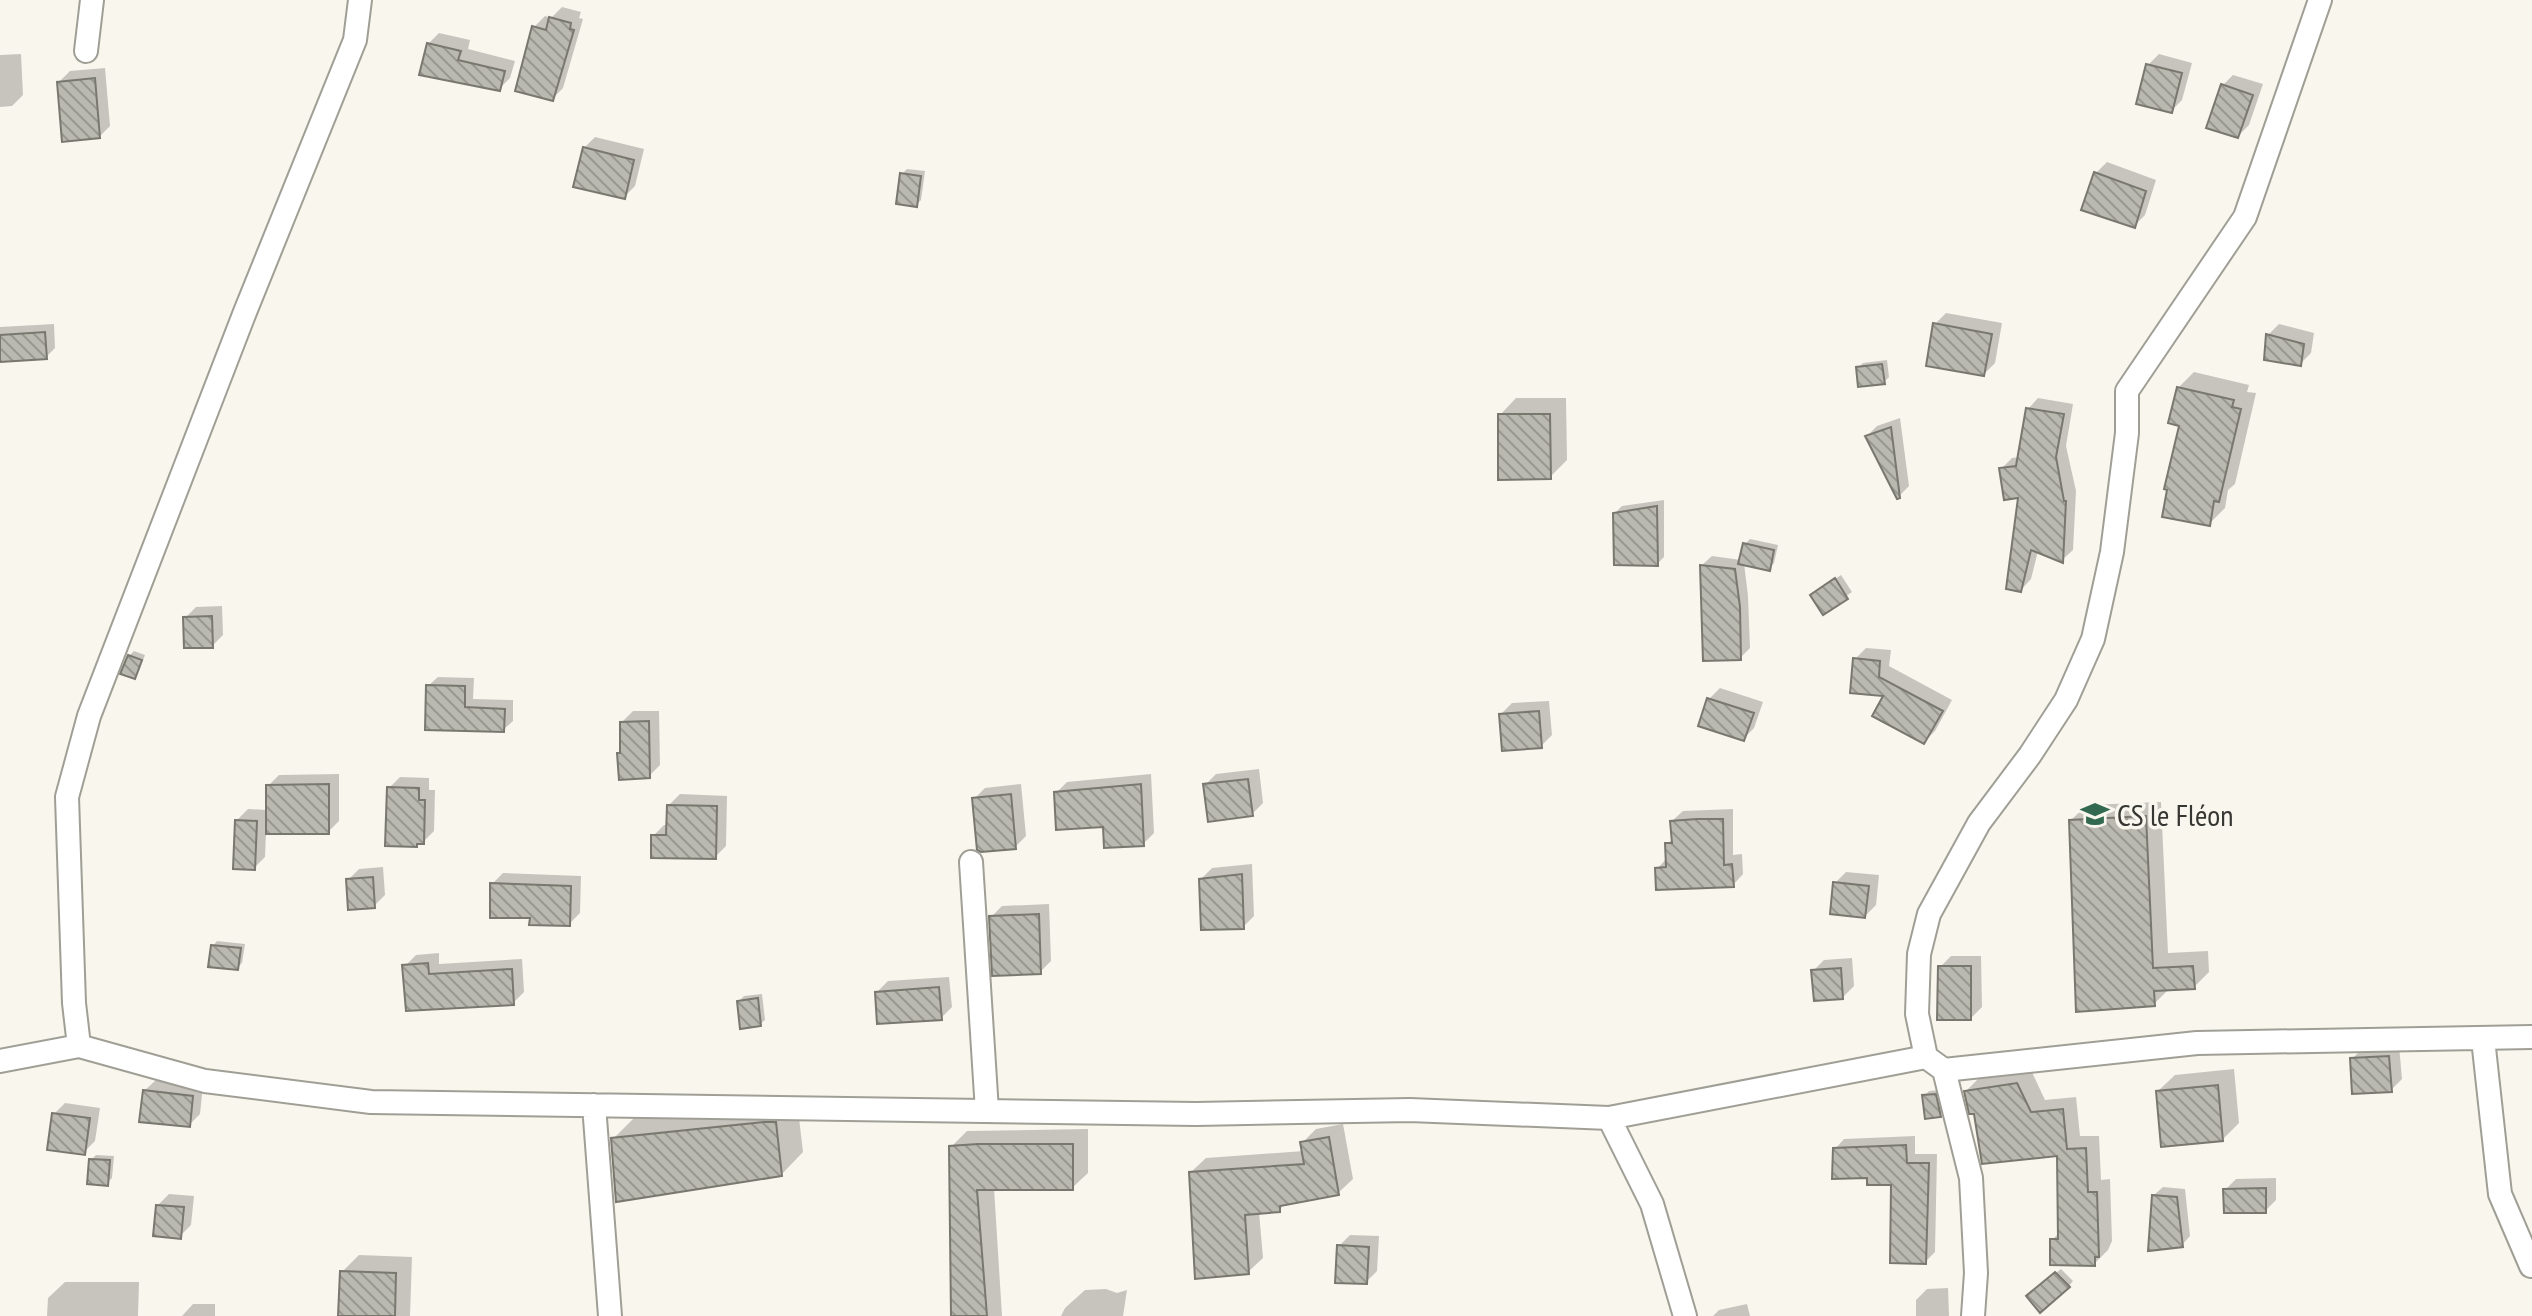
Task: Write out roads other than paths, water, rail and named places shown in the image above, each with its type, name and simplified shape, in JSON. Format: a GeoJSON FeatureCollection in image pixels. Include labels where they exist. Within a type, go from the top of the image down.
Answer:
{"type":"FeatureCollection","features":[{"type":"Feature","properties":{"kind":"street"},"geometry":{"type":"LineString","coordinates":[[86,51],[92,0]]}},
{"type":"Feature","properties":{"kind":"street"},"geometry":{"type":"LineString","coordinates":[[79,1046],[74,1003],[67,797],[94,702],[245,312],[355,40],[360,0]]}},
{"type":"Feature","properties":{"kind":"street"},"geometry":{"type":"LineString","coordinates":[[1973,1316],[1976,1273],[1971,1178],[1917,1014],[1919,954],[1929,914],[1979,823],[2066,700],[2093,639],[2112,552],[2127,433],[2127,391],[2245,217],[2320,0]]}},
{"type":"Feature","properties":{"kind":"street"},"geometry":{"type":"LineString","coordinates":[[971,862],[987,1111]]}},
{"type":"Feature","properties":{"kind":"street"},"geometry":{"type":"LineString","coordinates":[[0,1061],[79,1046],[205,1081],[371,1102],[1196,1114],[1410,1110],[1609,1118],[1935,1063],[2197,1043],[2532,1037]]}},
{"type":"Feature","properties":{"kind":"street"},"geometry":{"type":"LineString","coordinates":[[2483,1039],[2500,1194],[2531,1266]]}},
{"type":"Feature","properties":{"kind":"street"},"geometry":{"type":"LineString","coordinates":[[594,1105],[610,1316]]}},
{"type":"Feature","properties":{"kind":"street"},"geometry":{"type":"LineString","coordinates":[[1609,1118],[1652,1204],[1685,1316]]}},
{"type":"Feature","properties":{"kind":"place","name":"CS le Fléon"},"geometry":{"type":"Point","coordinates":[2095,814]}}]}
